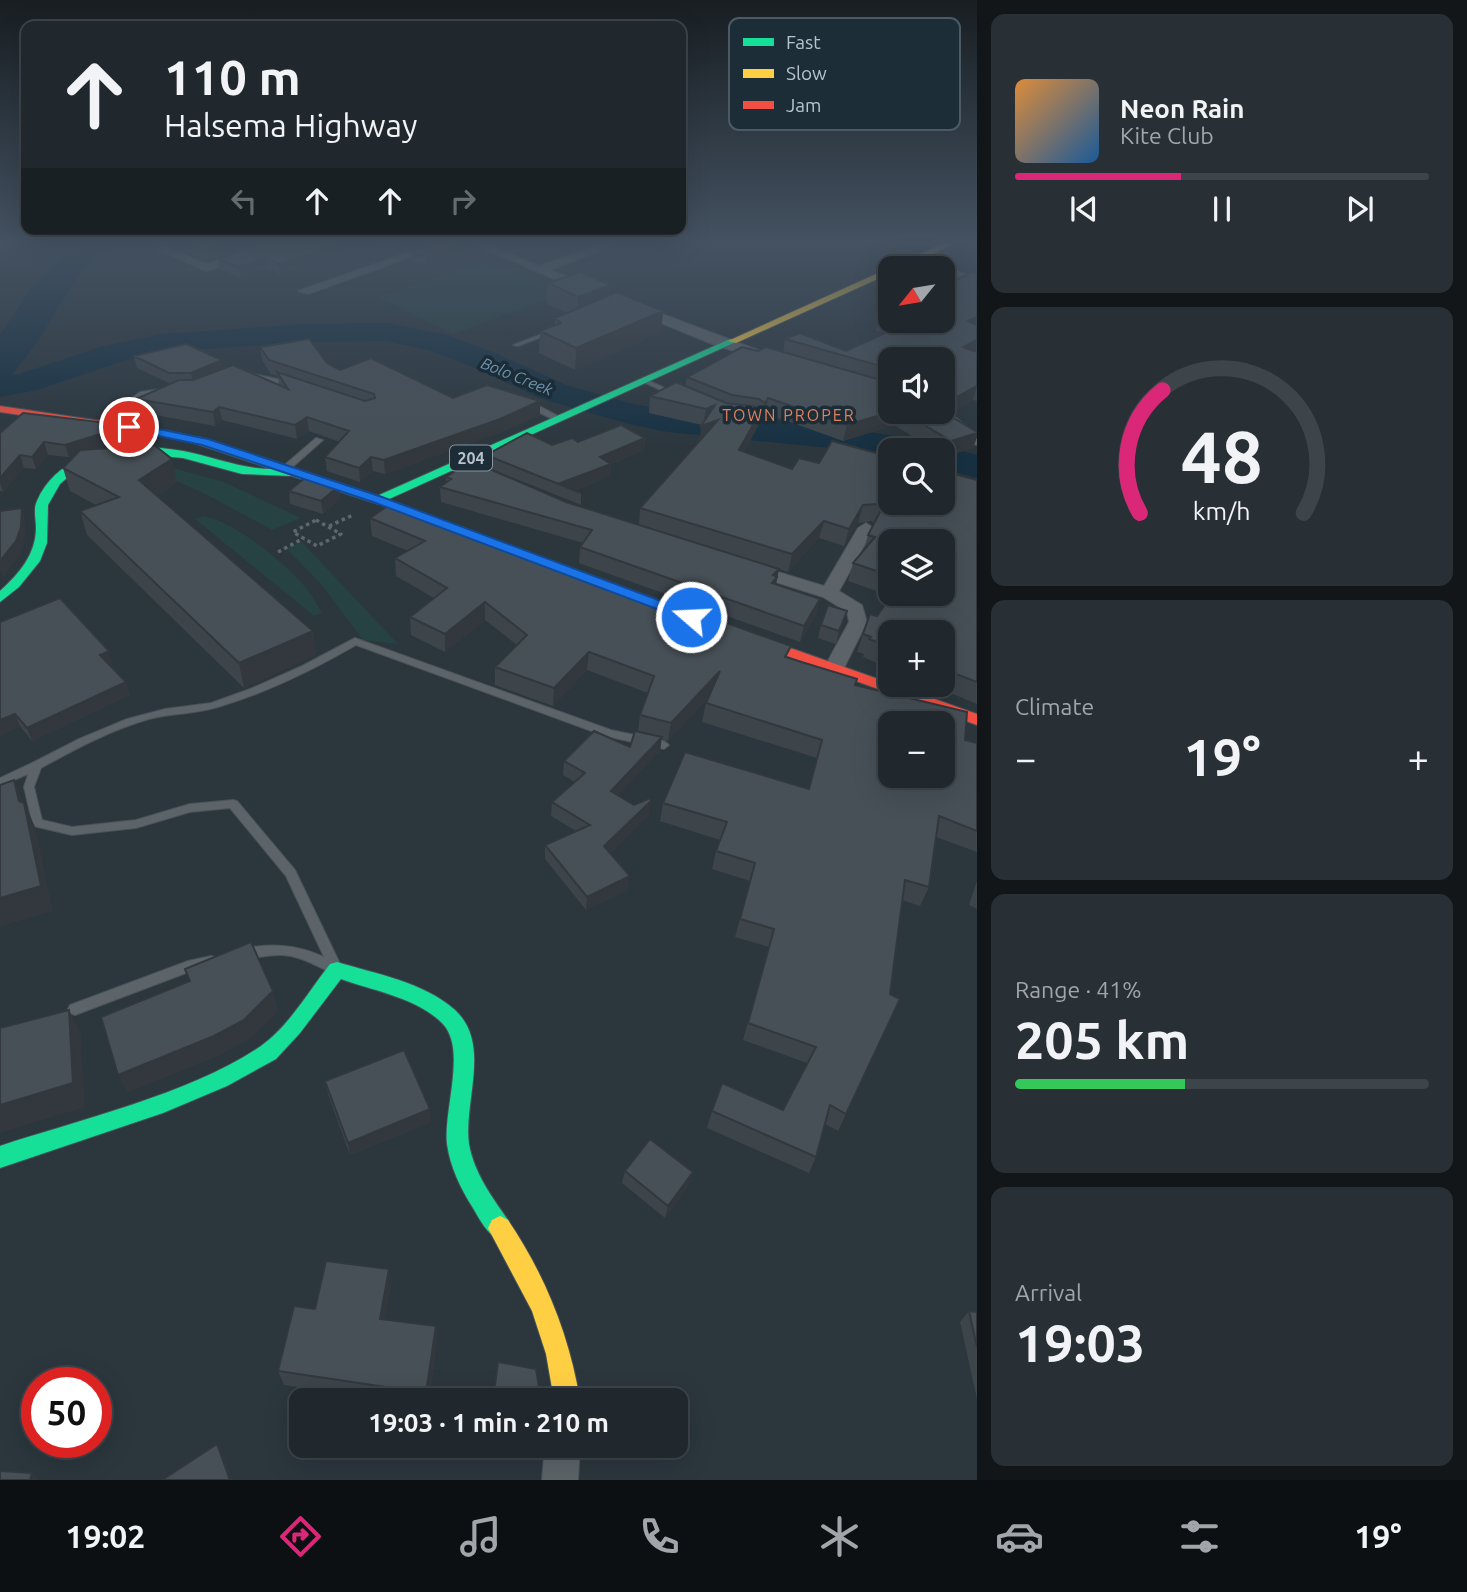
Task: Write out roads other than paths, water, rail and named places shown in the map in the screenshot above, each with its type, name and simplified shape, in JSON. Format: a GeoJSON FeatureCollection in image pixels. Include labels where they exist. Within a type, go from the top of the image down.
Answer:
{"type":"FeatureCollection","features":[{"type":"Feature","properties":{"kind":"main road","name":"204"},"geometry":{"type":"LineString","coordinates":[[378,500],[800,310]]}},
{"type":"Feature","properties":{"kind":"main road"},"geometry":{"type":"LineString","coordinates":[[0,409],[197,440],[403,509]]}},
{"type":"Feature","properties":{"kind":"main road"},"geometry":{"type":"LineString","coordinates":[[0,598],[16,585],[37,559],[42,534],[41,504],[54,480],[68,468],[91,458],[120,451],[158,452],[204,459],[256,472],[288,471]]}},
{"type":"Feature","properties":{"kind":"main road"},"geometry":{"type":"LineString","coordinates":[[736,633],[878,680]]}},
{"type":"Feature","properties":{"kind":"main road"},"geometry":{"type":"LineString","coordinates":[[924,697],[977,720]]}},
{"type":"Feature","properties":{"kind":"main road"},"geometry":{"type":"LineString","coordinates":[[0,1157],[163,1103],[220,1079],[269,1052],[293,1027],[337,970],[427,1003],[449,1017],[460,1032],[464,1049],[455,1119],[461,1159],[477,1194],[516,1251],[557,1340],[565,1388]]}},
{"type":"Feature","properties":{"kind":"street"},"geometry":{"type":"LineString","coordinates":[[641,310],[724,344],[781,362]]}},
{"type":"Feature","properties":{"kind":"street"},"geometry":{"type":"LineString","coordinates":[[955,424],[977,441]]}},
{"type":"Feature","properties":{"kind":"street"},"geometry":{"type":"LineString","coordinates":[[459,463],[484,476]]}},
{"type":"Feature","properties":{"kind":"street"},"geometry":{"type":"LineString","coordinates":[[829,593],[866,528]]}},
{"type":"Feature","properties":{"kind":"street"},"geometry":{"type":"LineString","coordinates":[[731,562],[829,593],[856,610],[859,615],[844,653],[834,667]]}},
{"type":"Feature","properties":{"kind":"street"},"geometry":{"type":"LineString","coordinates":[[560,1480],[562,1458]]}},
{"type":"Feature","properties":{"kind":"lane"},"geometry":{"type":"LineString","coordinates":[[516,345],[565,327]]}},
{"type":"Feature","properties":{"kind":"lane"},"geometry":{"type":"LineString","coordinates":[[234,373],[268,377],[298,386]]}},
{"type":"Feature","properties":{"kind":"lane"},"geometry":{"type":"LineString","coordinates":[[645,381],[679,396]]}},
{"type":"Feature","properties":{"kind":"lane"},"geometry":{"type":"LineString","coordinates":[[100,423],[142,393],[172,390]]}},
{"type":"Feature","properties":{"kind":"lane"},"geometry":{"type":"LineString","coordinates":[[515,399],[562,418]]}},
{"type":"Feature","properties":{"kind":"lane"},"geometry":{"type":"LineString","coordinates":[[288,471],[319,440]]}},
{"type":"Feature","properties":{"kind":"lane"},"geometry":{"type":"LineString","coordinates":[[0,782],[71,746],[127,722],[165,712],[215,705],[285,678],[355,641],[609,733],[664,745]]}},
{"type":"Feature","properties":{"kind":"lane"},"geometry":{"type":"LineString","coordinates":[[36,766],[29,787],[37,823],[72,831],[136,824],[190,808],[233,804],[292,873],[337,970]]}},
{"type":"Feature","properties":{"kind":"lane"},"geometry":{"type":"LineString","coordinates":[[75,1009],[193,965],[267,948],[293,949],[311,955],[337,970]]}},
{"type":"Feature","properties":{"kind":"water"},"geometry":{"type":"Polygon","coordinates":[[[17,310],[56,310],[0,390],[0,335],[17,310]]]}},
{"type":"Feature","properties":{"kind":"waterway","name":"Bolo Creek"},"geometry":{"type":"LineString","coordinates":[[0,387],[25,383],[111,354],[161,343],[306,333],[386,332],[436,342],[484,360],[554,392],[629,414],[668,421],[831,437],[878,444]]}},
{"type":"Feature","properties":{"kind":"waterway","name":"Bolo Creek"},"geometry":{"type":"LineString","coordinates":[[955,461],[977,467]]}},
{"type":"Feature","properties":{"kind":"district","name":"TOWN PROPER"},"geometry":{"type":"Point","coordinates":[789,415]}}]}
